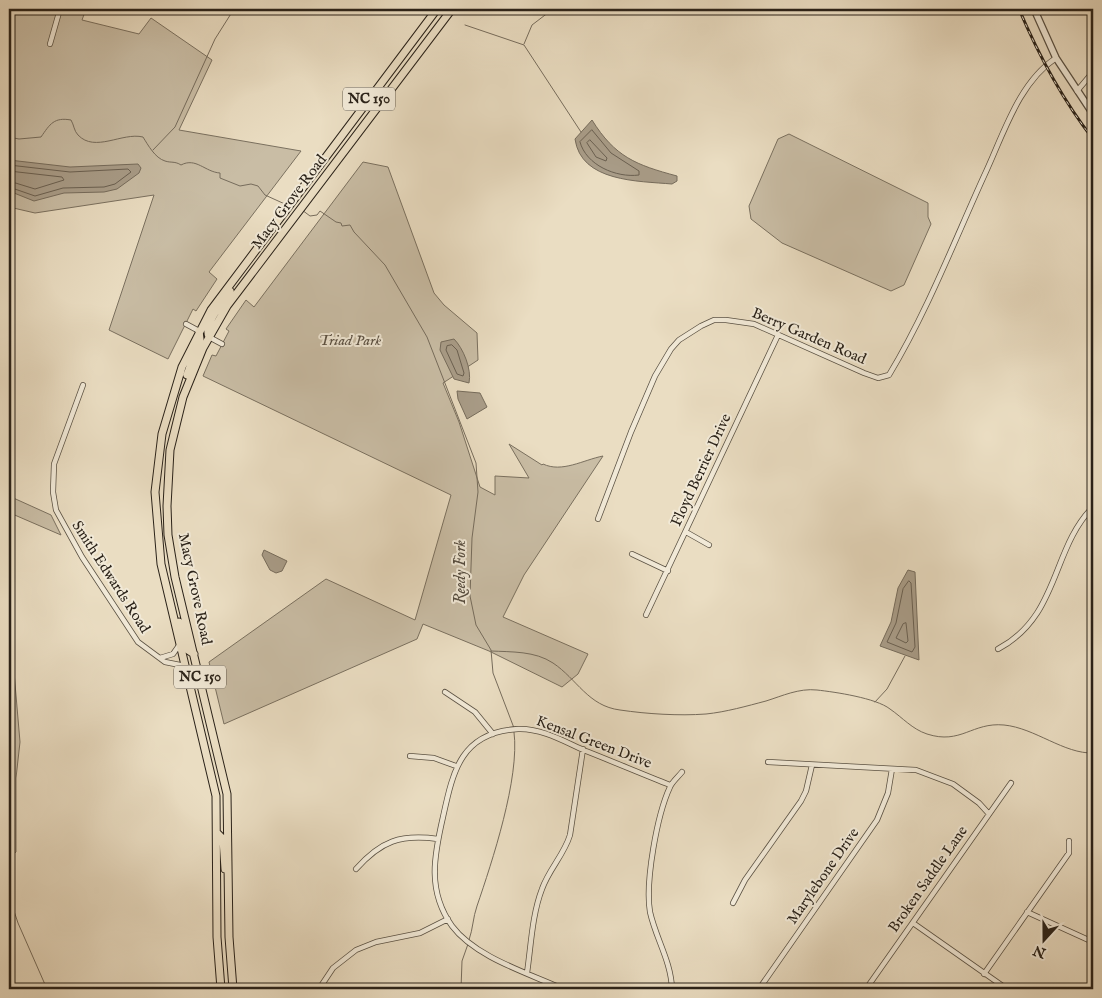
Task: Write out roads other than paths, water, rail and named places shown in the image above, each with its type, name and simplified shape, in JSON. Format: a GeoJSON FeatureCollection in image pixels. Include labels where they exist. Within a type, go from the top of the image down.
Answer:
{"type":"FeatureCollection","features":[{"type":"Feature","properties":{"kind":"main road","name":"Macy Grove Road"},"geometry":{"type":"LineString","coordinates":[[221,989],[218,938],[218,834],[214,785],[164,579],[157,536],[155,506],[159,448],[172,393],[199,331],[218,300],[438,9]]}},
{"type":"Feature","properties":{"kind":"main road","name":"Macy Grove Road"},"geometry":{"type":"LineString","coordinates":[[232,989],[229,819],[226,788],[172,562],[167,519],[169,464],[179,409],[192,372],[227,306],[452,9]]}},
{"type":"Feature","properties":{"kind":"main road"},"geometry":{"type":"LineString","coordinates":[[209,337],[207,332],[208,325],[252,254]]}},
{"type":"Feature","properties":{"kind":"main road"},"geometry":{"type":"LineString","coordinates":[[179,409],[188,369],[200,339],[199,331]]}},
{"type":"Feature","properties":{"kind":"main road"},"geometry":{"type":"LineString","coordinates":[[164,579],[187,648],[194,654]]}},
{"type":"Feature","properties":{"kind":"main road"},"geometry":{"type":"LineString","coordinates":[[218,834],[223,838],[229,904]]}},
{"type":"Feature","properties":{"kind":"street"},"geometry":{"type":"LineString","coordinates":[[50,44],[60,9]]}},
{"type":"Feature","properties":{"kind":"street"},"geometry":{"type":"LineString","coordinates":[[1034,9],[1056,58],[1093,114]]}},
{"type":"Feature","properties":{"kind":"street","name":"Berry Garden Road"},"geometry":{"type":"LineString","coordinates":[[598,518],[631,432],[656,376],[679,340],[701,326],[720,320],[754,324],[864,373],[878,378],[889,375],[922,311],[1017,105],[1039,71],[1056,58]]}},
{"type":"Feature","properties":{"kind":"street"},"geometry":{"type":"LineString","coordinates":[[1077,91],[1093,72]]}},
{"type":"Feature","properties":{"kind":"street"},"geometry":{"type":"LineString","coordinates":[[186,324],[199,331]]}},
{"type":"Feature","properties":{"kind":"street","name":"Floyd Berrier Drive"},"geometry":{"type":"LineString","coordinates":[[646,615],[778,335]]}},
{"type":"Feature","properties":{"kind":"street"},"geometry":{"type":"LineString","coordinates":[[209,337],[222,344]]}},
{"type":"Feature","properties":{"kind":"street","name":"Smith Edwards Road"},"geometry":{"type":"LineString","coordinates":[[83,385],[54,464],[53,492],[56,510],[73,543],[143,647],[166,662],[185,666]]}},
{"type":"Feature","properties":{"kind":"street"},"geometry":{"type":"LineString","coordinates":[[998,649],[1012,641],[1035,616],[1076,532],[1093,507]]}},
{"type":"Feature","properties":{"kind":"street"},"geometry":{"type":"LineString","coordinates":[[686,532],[710,545]]}},
{"type":"Feature","properties":{"kind":"street"},"geometry":{"type":"LineString","coordinates":[[632,554],[668,571]]}},
{"type":"Feature","properties":{"kind":"street"},"geometry":{"type":"LineString","coordinates":[[160,658],[173,654],[180,643]]}},
{"type":"Feature","properties":{"kind":"street"},"geometry":{"type":"LineString","coordinates":[[445,692],[475,712],[493,734]]}},
{"type":"Feature","properties":{"kind":"street","name":"Kensal Green Drive"},"geometry":{"type":"LineString","coordinates":[[563,989],[474,947],[459,934],[448,919],[435,886],[434,859],[456,766],[471,747],[493,734],[513,730],[533,730],[670,785]]}},
{"type":"Feature","properties":{"kind":"street"},"geometry":{"type":"LineString","coordinates":[[527,973],[538,900],[548,876],[561,858],[570,835],[583,749]]}},
{"type":"Feature","properties":{"kind":"street"},"geometry":{"type":"LineString","coordinates":[[410,756],[434,758],[456,766]]}},
{"type":"Feature","properties":{"kind":"street"},"geometry":{"type":"LineString","coordinates":[[768,762],[916,770],[953,784],[979,803],[989,814]]}},
{"type":"Feature","properties":{"kind":"street"},"geometry":{"type":"LineString","coordinates":[[733,903],[745,880],[801,801],[808,784],[812,765]]}},
{"type":"Feature","properties":{"kind":"street","name":"Marylebone Drive"},"geometry":{"type":"LineString","coordinates":[[759,989],[877,820],[887,799],[892,769]]}},
{"type":"Feature","properties":{"kind":"street"},"geometry":{"type":"LineString","coordinates":[[672,989],[671,971],[652,920],[649,899],[658,828],[670,785],[682,772]]}},
{"type":"Feature","properties":{"kind":"street","name":"Broken Saddle Lane"},"geometry":{"type":"LineString","coordinates":[[866,989],[1011,783]]}},
{"type":"Feature","properties":{"kind":"street"},"geometry":{"type":"LineString","coordinates":[[356,869],[369,854],[397,839],[421,836],[438,839]]}},
{"type":"Feature","properties":{"kind":"street"},"geometry":{"type":"LineString","coordinates":[[984,974],[1069,853],[1069,841]]}},
{"type":"Feature","properties":{"kind":"street"},"geometry":{"type":"LineString","coordinates":[[1027,912],[1093,942]]}},
{"type":"Feature","properties":{"kind":"street"},"geometry":{"type":"LineString","coordinates":[[318,989],[333,968],[361,948],[376,942],[420,933],[448,919]]}},
{"type":"Feature","properties":{"kind":"street"},"geometry":{"type":"LineString","coordinates":[[913,923],[1007,989]]}},
{"type":"Feature","properties":{"kind":"water"},"geometry":{"type":"Polygon","coordinates":[[[592,120],[609,143],[618,151],[638,163],[677,176],[677,181],[672,184],[628,180],[599,171],[588,164],[579,153],[575,139],[592,120]]]}},
{"type":"Feature","properties":{"kind":"water"},"geometry":{"type":"Polygon","coordinates":[[[9,160],[70,167],[138,164],[141,168],[139,173],[117,189],[104,192],[64,193],[34,201],[9,191],[9,160]]]}},
{"type":"Feature","properties":{"kind":"water"},"geometry":{"type":"Polygon","coordinates":[[[454,339],[466,359],[470,377],[469,383],[454,379],[440,350],[441,342],[454,339]]]}},
{"type":"Feature","properties":{"kind":"water"},"geometry":{"type":"Polygon","coordinates":[[[457,391],[480,393],[487,407],[467,419],[458,399],[457,391]]]}},
{"type":"Feature","properties":{"kind":"water"},"geometry":{"type":"Polygon","coordinates":[[[264,550],[287,561],[282,571],[276,573],[270,570],[262,555],[264,550]]]}},
{"type":"Feature","properties":{"kind":"water"},"geometry":{"type":"Polygon","coordinates":[[[908,570],[915,572],[919,660],[880,646],[891,622],[898,588],[908,570]]]}},
{"type":"Feature","properties":{"kind":"waterway"},"geometry":{"type":"LineString","coordinates":[[153,150],[175,127],[215,39],[234,9]]}},
{"type":"Feature","properties":{"kind":"waterway"},"geometry":{"type":"LineString","coordinates":[[524,44],[532,25],[553,9]]}},
{"type":"Feature","properties":{"kind":"waterway"},"geometry":{"type":"LineString","coordinates":[[465,25],[524,45],[581,132]]}},
{"type":"Feature","properties":{"kind":"waterway"},"geometry":{"type":"LineString","coordinates":[[9,137],[19,139],[41,137],[53,122],[65,119],[71,120],[78,135],[92,142],[135,136],[143,137],[152,151],[167,162],[181,165],[186,163],[196,164],[220,173],[220,178],[240,186],[251,184],[258,186],[265,195],[287,205]]}},
{"type":"Feature","properties":{"kind":"waterway","name":"Reedy Fork"},"geometry":{"type":"LineString","coordinates":[[302,210],[310,216],[317,215],[320,211],[336,222],[341,223],[342,226],[350,225],[354,232],[385,265],[427,337],[476,463],[478,492],[472,538],[470,596],[476,625],[491,650],[493,673],[514,728]]}},
{"type":"Feature","properties":{"kind":"waterway","name":"Reedy Fork"},"geometry":{"type":"LineString","coordinates":[[491,651],[523,653],[546,659],[561,669],[591,698],[599,703],[620,710],[641,713],[706,714],[744,707],[797,691],[817,690],[855,696],[884,705],[922,732],[939,737],[949,737],[993,725],[1004,725],[1016,727],[1071,749],[1093,753]]}},
{"type":"Feature","properties":{"kind":"waterway"},"geometry":{"type":"LineString","coordinates":[[875,702],[887,689],[905,656]]}},
{"type":"Feature","properties":{"kind":"waterway"},"geometry":{"type":"LineString","coordinates":[[469,940],[509,796],[515,751],[514,732]]}},
{"type":"Feature","properties":{"kind":"waterway"},"geometry":{"type":"LineString","coordinates":[[9,762],[9,787]]}},
{"type":"Feature","properties":{"kind":"waterway"},"geometry":{"type":"LineString","coordinates":[[9,877],[12,885],[12,905],[18,923],[47,989]]}},
{"type":"Feature","properties":{"kind":"waterway"},"geometry":{"type":"LineString","coordinates":[[461,989],[462,961],[468,944]]}},
{"type":"Feature","properties":{"kind":"railway"},"geometry":{"type":"LineString","coordinates":[[1019,9],[1052,77],[1093,139]]}},
{"type":"Feature","properties":{"kind":"park label","name":"Triad Park"},"geometry":{"type":"Point","coordinates":[350,340]}}]}
